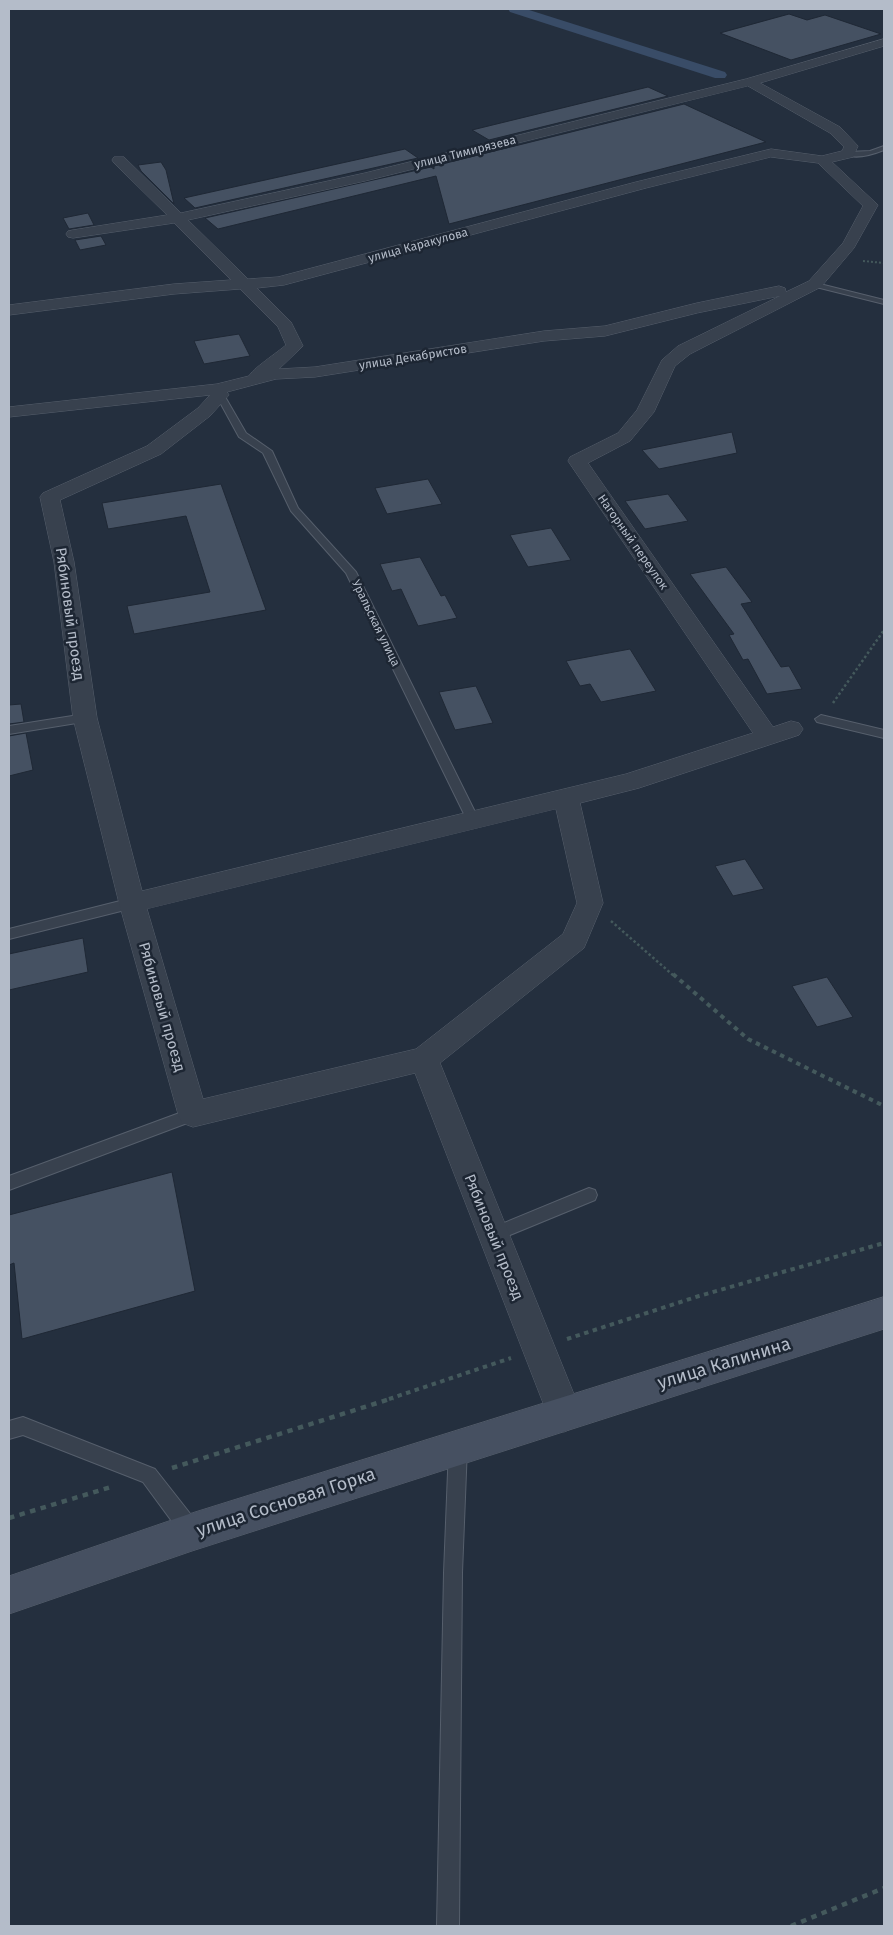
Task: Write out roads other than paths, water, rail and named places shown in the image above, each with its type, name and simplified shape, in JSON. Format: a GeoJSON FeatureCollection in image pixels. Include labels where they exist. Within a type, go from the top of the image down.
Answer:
{"type":"FeatureCollection","features":[{"type":"Feature","properties":{"kind":"main road","name":"улица Калинина"},"geometry":{"type":"LineString","coordinates":[[564,1414],[884,1313]]}},
{"type":"Feature","properties":{"kind":"main road","name":"улица Сосновая Горка"},"geometry":{"type":"LineString","coordinates":[[9,1595],[192,1532],[564,1414]]}},
{"type":"Feature","properties":{"kind":"street","name":"улица Тимирязева"},"geometry":{"type":"LineString","coordinates":[[74,234],[179,218],[365,177],[750,82],[884,42]]}},
{"type":"Feature","properties":{"kind":"street"},"geometry":{"type":"LineString","coordinates":[[750,82],[835,130],[851,146],[848,154],[822,160]]}},
{"type":"Feature","properties":{"kind":"street","name":"улица Каракулова"},"geometry":{"type":"LineString","coordinates":[[9,310],[174,289],[244,286],[278,282],[641,185],[771,153],[822,160]]}},
{"type":"Feature","properties":{"kind":"street"},"geometry":{"type":"LineString","coordinates":[[120,160],[285,325],[295,346],[279,361],[248,380]]}},
{"type":"Feature","properties":{"kind":"street"},"geometry":{"type":"LineString","coordinates":[[814,284],[849,245],[871,205],[822,160]]}},
{"type":"Feature","properties":{"kind":"street","name":"Нагорный переулок"},"geometry":{"type":"LineString","coordinates":[[768,736],[577,461],[624,437],[645,412],[668,364],[684,350],[814,284]]}},
{"type":"Feature","properties":{"kind":"street","name":"улица Декабристов"},"geometry":{"type":"LineString","coordinates":[[9,412],[218,392],[248,380],[276,374],[315,372],[544,336],[605,331],[697,308],[814,284]]}},
{"type":"Feature","properties":{"kind":"street","name":"Рябиновый проезд"},"geometry":{"type":"LineString","coordinates":[[193,1114],[132,903],[85,718],[64,562],[50,497],[154,450],[204,412],[218,392]]}},
{"type":"Feature","properties":{"kind":"street"},"geometry":{"type":"LineString","coordinates":[[132,903],[630,782],[791,729]]}},
{"type":"Feature","properties":{"kind":"street"},"geometry":{"type":"LineString","coordinates":[[193,1114],[424,1059],[574,941],[590,903],[566,798]]}},
{"type":"Feature","properties":{"kind":"street","name":"Рябиновый проезд"},"geometry":{"type":"LineString","coordinates":[[424,1059],[564,1414]]}},
{"type":"Feature","properties":{"kind":"lane"},"geometry":{"type":"LineString","coordinates":[[848,154],[870,152],[884,148]]}},
{"type":"Feature","properties":{"kind":"lane"},"geometry":{"type":"LineString","coordinates":[[814,284],[884,302]]}},
{"type":"Feature","properties":{"kind":"lane","name":"Уральская улица"},"geometry":{"type":"LineString","coordinates":[[218,392],[242,435],[267,451],[294,509],[350,572],[473,820]]}},
{"type":"Feature","properties":{"kind":"lane"},"geometry":{"type":"LineString","coordinates":[[9,730],[85,718]]}},
{"type":"Feature","properties":{"kind":"lane"},"geometry":{"type":"LineString","coordinates":[[821,719],[884,734]]}},
{"type":"Feature","properties":{"kind":"lane"},"geometry":{"type":"LineString","coordinates":[[9,934],[132,903]]}},
{"type":"Feature","properties":{"kind":"lane"},"geometry":{"type":"LineString","coordinates":[[9,1183],[193,1114]]}},
{"type":"Feature","properties":{"kind":"lane"},"geometry":{"type":"LineString","coordinates":[[493,1235],[589,1195]]}},
{"type":"Feature","properties":{"kind":"lane"},"geometry":{"type":"LineString","coordinates":[[9,1430],[23,1426],[149,1475],[192,1532]]}},
{"type":"Feature","properties":{"kind":"lane"},"geometry":{"type":"LineString","coordinates":[[448,1926],[453,1573],[458,1447]]}},
{"type":"Feature","properties":{"kind":"waterway"},"geometry":{"type":"LineString","coordinates":[[514,9],[720,75]]}}]}
